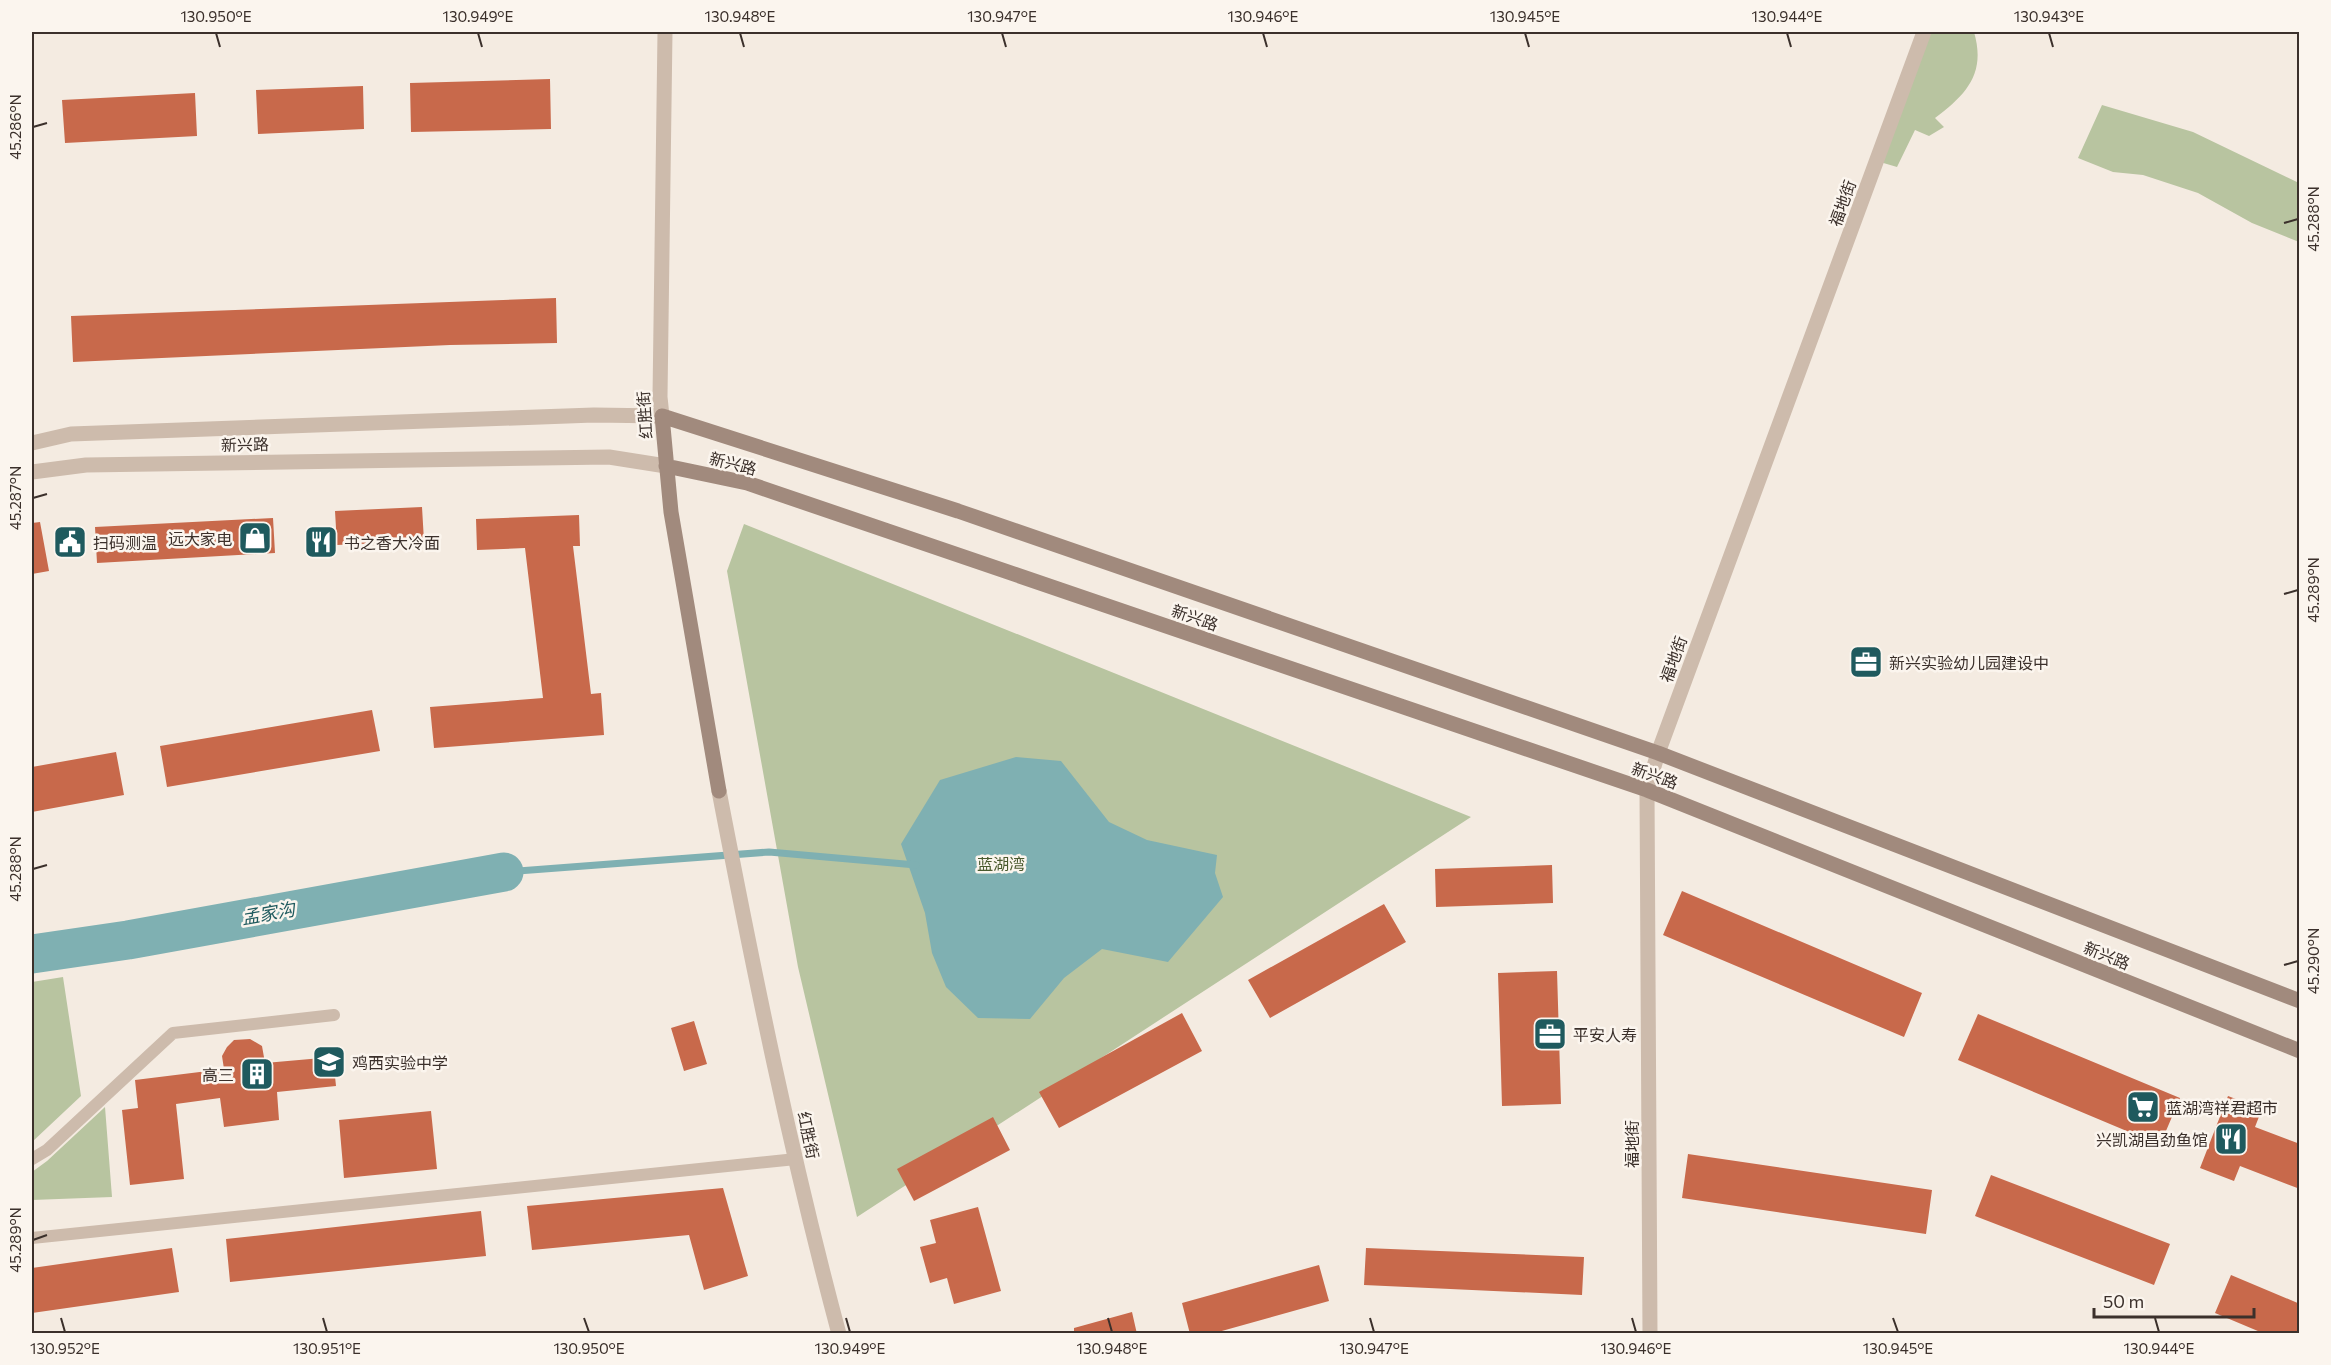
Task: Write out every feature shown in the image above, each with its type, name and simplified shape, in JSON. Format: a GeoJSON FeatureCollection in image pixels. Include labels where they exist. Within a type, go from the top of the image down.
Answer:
{"type":"FeatureCollection","features":[{"type":"Feature","properties":{"kind":"main road","name":"红胜街"},"geometry":{"type":"LineString","coordinates":[[662,416],[671,512],[719,791]]}},
{"type":"Feature","properties":{"kind":"main road","name":"新兴路"},"geometry":{"type":"LineString","coordinates":[[662,416],[958,511],[1658,753],[2300,1001]]}},
{"type":"Feature","properties":{"kind":"main road","name":"新兴路"},"geometry":{"type":"LineString","coordinates":[[666,466],[747,483],[1647,790],[2300,1051]]}},
{"type":"Feature","properties":{"kind":"street","name":"红胜街"},"geometry":{"type":"LineString","coordinates":[[662,416],[660,397],[665,32]]}},
{"type":"Feature","properties":{"kind":"street","name":"福地街"},"geometry":{"type":"LineString","coordinates":[[1650,1334],[1647,790],[1658,753],[1924,32]]}},
{"type":"Feature","properties":{"kind":"street","name":"新兴路"},"geometry":{"type":"LineString","coordinates":[[32,443],[71,434],[594,415],[662,416]]}},
{"type":"Feature","properties":{"kind":"street","name":"新兴路"},"geometry":{"type":"LineString","coordinates":[[32,472],[86,465],[609,457],[666,466]]}},
{"type":"Feature","properties":{"kind":"street","name":"红胜街"},"geometry":{"type":"LineString","coordinates":[[719,791],[748,944],[817,1251],[839,1334]]}},
{"type":"Feature","properties":{"kind":"lane"},"geometry":{"type":"LineString","coordinates":[[32,1159],[47,1150],[173,1033],[334,1015]]}},
{"type":"Feature","properties":{"kind":"lane"},"geometry":{"type":"LineString","coordinates":[[32,1238],[796,1159]]}},
{"type":"Feature","properties":{"kind":"green space"},"geometry":{"type":"Polygon","coordinates":[[[1929,32],[1974,32],[1977,46],[1975,71],[1965,91],[1935,118],[1944,127],[1929,136],[1915,130],[1897,167],[1880,162],[1929,32]]]}},
{"type":"Feature","properties":{"kind":"green space"},"geometry":{"type":"Polygon","coordinates":[[[2102,105],[2193,132],[2299,183],[2299,242],[2252,223],[2198,193],[2143,175],[2113,172],[2078,158],[2102,105]]]}},
{"type":"Feature","properties":{"kind":"green space","name":"蓝湖湾"},"geometry":{"type":"Polygon","coordinates":[[[744,524],[1471,817],[857,1217],[798,967],[727,571],[744,524]]]}},
{"type":"Feature","properties":{"kind":"green space"},"geometry":{"type":"Polygon","coordinates":[[[63,977],[81,1096],[32,1142],[32,982],[63,977]]]}},
{"type":"Feature","properties":{"kind":"green space"},"geometry":{"type":"Polygon","coordinates":[[[105,1107],[112,1197],[32,1200],[32,1172],[105,1107]]]}},
{"type":"Feature","properties":{"kind":"water","name":"蓝湖湾"},"geometry":{"type":"Polygon","coordinates":[[[1016,757],[1061,761],[1109,822],[1147,840],[1217,855],[1215,873],[1223,897],[1168,962],[1102,949],[1064,978],[1030,1019],[978,1018],[946,987],[932,953],[925,913],[901,844],[940,780],[1016,757]]]}},
{"type":"Feature","properties":{"kind":"building"},"geometry":{"type":"Polygon","coordinates":[[[550,79],[551,129],[411,132],[410,83],[550,79]]]}},
{"type":"Feature","properties":{"kind":"building"},"geometry":{"type":"Polygon","coordinates":[[[363,86],[364,129],[258,134],[256,90],[363,86]]]}},
{"type":"Feature","properties":{"kind":"building"},"geometry":{"type":"Polygon","coordinates":[[[195,93],[197,136],[65,143],[62,100],[195,93]]]}},
{"type":"Feature","properties":{"kind":"building"},"geometry":{"type":"Polygon","coordinates":[[[556,298],[557,343],[450,345],[73,362],[71,316],[556,298]]]}},
{"type":"Feature","properties":{"kind":"building"},"geometry":{"type":"Polygon","coordinates":[[[422,507],[424,541],[337,545],[335,511],[422,507]]]}},
{"type":"Feature","properties":{"kind":"building"},"geometry":{"type":"Polygon","coordinates":[[[579,515],[580,546],[573,546],[591,694],[601,693],[604,735],[434,748],[430,707],[543,698],[525,548],[477,550],[476,519],[579,515]]]}},
{"type":"Feature","properties":{"kind":"building"},"geometry":{"type":"Polygon","coordinates":[[[273,518],[275,553],[97,563],[95,527],[273,518]]]}},
{"type":"Feature","properties":{"kind":"building"},"geometry":{"type":"Polygon","coordinates":[[[40,522],[49,571],[32,574],[32,523],[40,522]]]}},
{"type":"Feature","properties":{"kind":"building"},"geometry":{"type":"Polygon","coordinates":[[[372,710],[380,751],[167,787],[160,746],[372,710]]]}},
{"type":"Feature","properties":{"kind":"building"},"geometry":{"type":"Polygon","coordinates":[[[116,752],[124,795],[32,812],[32,767],[116,752]]]}},
{"type":"Feature","properties":{"kind":"building"},"geometry":{"type":"Polygon","coordinates":[[[1552,865],[1553,903],[1436,907],[1435,869],[1552,865]]]}},
{"type":"Feature","properties":{"kind":"building"},"geometry":{"type":"Polygon","coordinates":[[[1682,891],[1922,993],[1904,1037],[1663,935],[1682,891]]]}},
{"type":"Feature","properties":{"kind":"building"},"geometry":{"type":"Polygon","coordinates":[[[1384,904],[1406,942],[1270,1018],[1248,980],[1384,904]]]}},
{"type":"Feature","properties":{"kind":"building"},"geometry":{"type":"Polygon","coordinates":[[[1557,971],[1561,1104],[1502,1106],[1498,973],[1557,971]]]}},
{"type":"Feature","properties":{"kind":"building"},"geometry":{"type":"Polygon","coordinates":[[[1182,1013],[1202,1051],[1059,1128],[1039,1092],[1182,1013]]]}},
{"type":"Feature","properties":{"kind":"building"},"geometry":{"type":"Polygon","coordinates":[[[1978,1014],[2180,1098],[2160,1145],[1958,1060],[1978,1014]]]}},
{"type":"Feature","properties":{"kind":"building"},"geometry":{"type":"Polygon","coordinates":[[[694,1021],[707,1064],[684,1071],[671,1028],[694,1021]]]}},
{"type":"Feature","properties":{"kind":"building"},"geometry":{"type":"Polygon","coordinates":[[[250,1039],[262,1046],[265,1063],[333,1057],[336,1086],[277,1092],[279,1120],[224,1127],[220,1098],[176,1104],[184,1179],[130,1185],[122,1110],[138,1108],[135,1080],[224,1069],[222,1056],[227,1047],[234,1040],[250,1039]]]}},
{"type":"Feature","properties":{"kind":"building"},"geometry":{"type":"Polygon","coordinates":[[[2228,1096],[2262,1109],[2255,1127],[2300,1144],[2300,1189],[2240,1166],[2234,1181],[2200,1168],[2228,1096]]]}},
{"type":"Feature","properties":{"kind":"building"},"geometry":{"type":"Polygon","coordinates":[[[431,1111],[437,1169],[344,1178],[339,1120],[431,1111]]]}},
{"type":"Feature","properties":{"kind":"building"},"geometry":{"type":"Polygon","coordinates":[[[993,1117],[1010,1150],[914,1201],[897,1169],[993,1117]]]}},
{"type":"Feature","properties":{"kind":"building"},"geometry":{"type":"Polygon","coordinates":[[[1688,1154],[1932,1190],[1926,1234],[1682,1198],[1688,1154]]]}},
{"type":"Feature","properties":{"kind":"building"},"geometry":{"type":"Polygon","coordinates":[[[1991,1175],[2170,1244],[2154,1285],[1975,1216],[1991,1175]]]}},
{"type":"Feature","properties":{"kind":"building"},"geometry":{"type":"Polygon","coordinates":[[[723,1188],[748,1276],[704,1290],[689,1235],[532,1250],[527,1206],[723,1188]]]}},
{"type":"Feature","properties":{"kind":"building"},"geometry":{"type":"Polygon","coordinates":[[[978,1207],[1001,1291],[954,1304],[947,1278],[930,1283],[920,1247],[936,1243],[930,1220],[978,1207]]]}},
{"type":"Feature","properties":{"kind":"building"},"geometry":{"type":"Polygon","coordinates":[[[481,1211],[486,1256],[230,1282],[226,1239],[481,1211]]]}},
{"type":"Feature","properties":{"kind":"building"},"geometry":{"type":"Polygon","coordinates":[[[172,1248],[179,1292],[32,1313],[32,1268],[172,1248]]]}},
{"type":"Feature","properties":{"kind":"building"},"geometry":{"type":"Polygon","coordinates":[[[1366,1248],[1584,1257],[1582,1295],[1364,1285],[1366,1248]]]}},
{"type":"Feature","properties":{"kind":"building"},"geometry":{"type":"Polygon","coordinates":[[[1319,1265],[1329,1301],[1211,1334],[1190,1334],[1182,1303],[1319,1265]]]}},
{"type":"Feature","properties":{"kind":"building"},"geometry":{"type":"Polygon","coordinates":[[[2231,1275],[2300,1304],[2300,1334],[2265,1334],[2215,1313],[2231,1275]]]}},
{"type":"Feature","properties":{"kind":"building"},"geometry":{"type":"Polygon","coordinates":[[[1132,1312],[1137,1334],[1074,1334],[1074,1328],[1132,1312]]]}},
{"type":"Feature","properties":{"kind":"waterway"},"geometry":{"type":"LineString","coordinates":[[504,872],[769,852],[916,865]]}},
{"type":"Feature","properties":{"kind":"waterway","name":"孟家沟"},"geometry":{"type":"LineString","coordinates":[[32,954],[128,940],[504,872]]}},
{"type":"Feature","properties":{"kind":"place","name":"远大家电"},"geometry":{"type":"Point","coordinates":[255,538]}},
{"type":"Feature","properties":{"kind":"place","name":"扫码测温"},"geometry":{"type":"Point","coordinates":[70,542]}},
{"type":"Feature","properties":{"kind":"place","name":"书之香大冷面"},"geometry":{"type":"Point","coordinates":[321,542]}},
{"type":"Feature","properties":{"kind":"place","name":"新兴实验幼儿园建设中"},"geometry":{"type":"Point","coordinates":[1866,662]}},
{"type":"Feature","properties":{"kind":"place","name":"平安人寿"},"geometry":{"type":"Point","coordinates":[1550,1034]}},
{"type":"Feature","properties":{"kind":"place","name":"鸡西实验中学"},"geometry":{"type":"Point","coordinates":[329,1062]}},
{"type":"Feature","properties":{"kind":"place","name":"高三"},"geometry":{"type":"Point","coordinates":[257,1074]}},
{"type":"Feature","properties":{"kind":"place","name":"蓝湖湾祥君超市"},"geometry":{"type":"Point","coordinates":[2143,1107]}},
{"type":"Feature","properties":{"kind":"place","name":"兴凯湖昌劲鱼馆"},"geometry":{"type":"Point","coordinates":[2231,1139]}}]}
